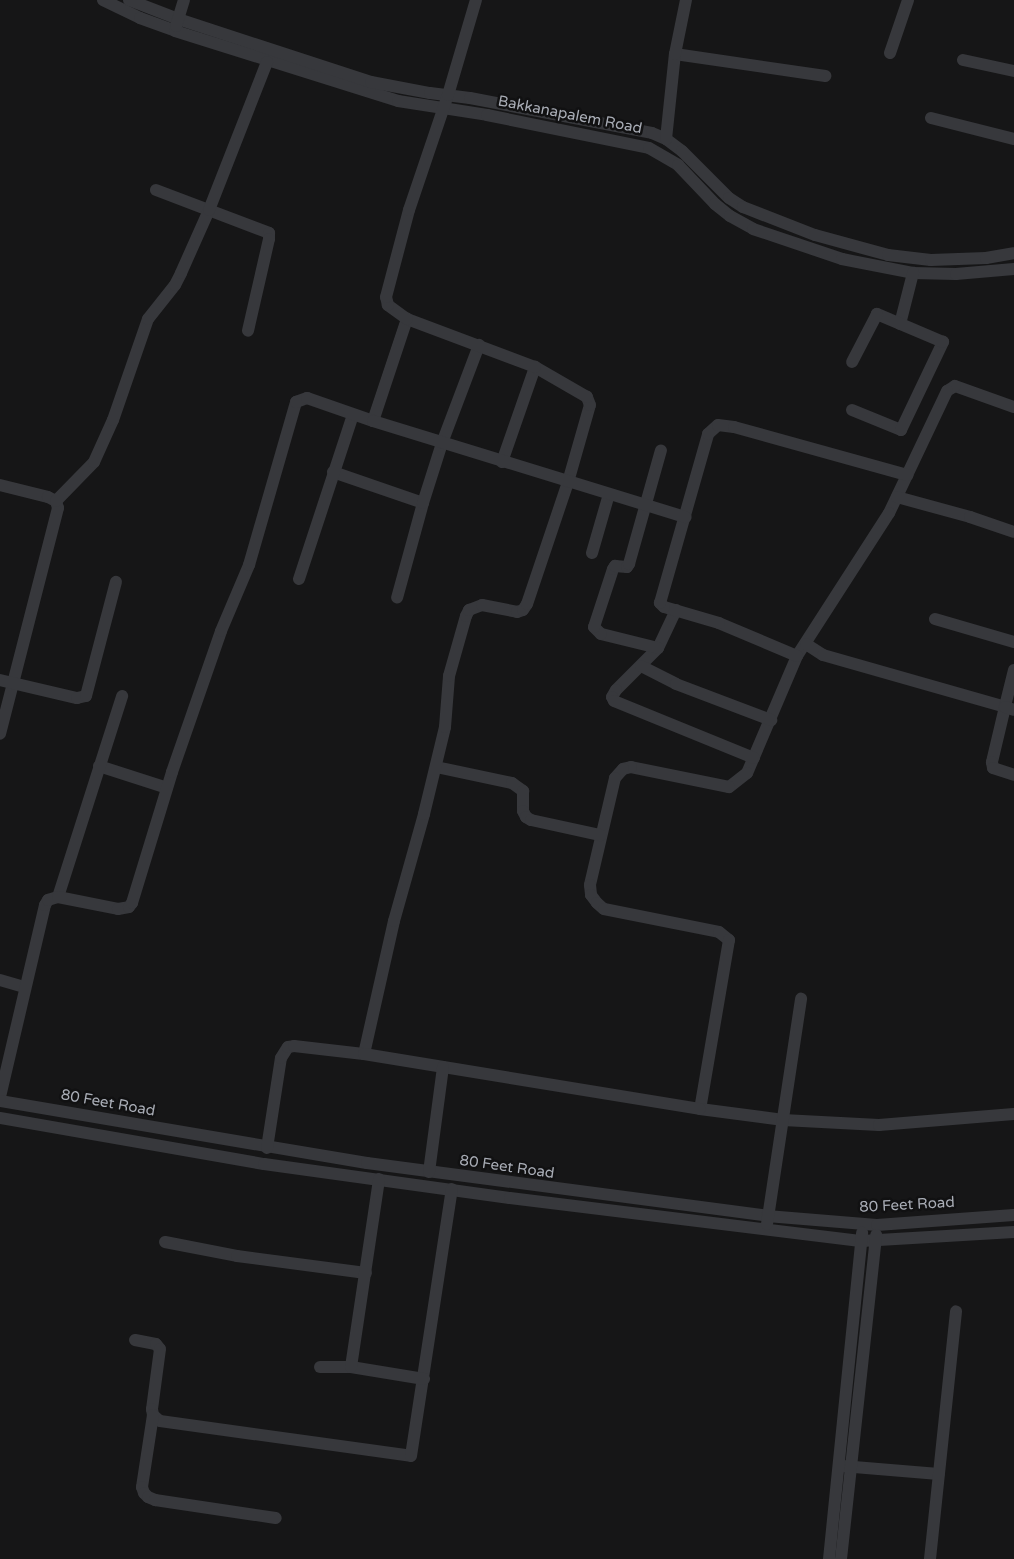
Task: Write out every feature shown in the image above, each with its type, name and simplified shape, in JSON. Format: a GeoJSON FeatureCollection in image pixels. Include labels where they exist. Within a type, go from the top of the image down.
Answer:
{"type":"FeatureCollection","features":[{"type":"Feature","properties":{"kind":"street","name":"Bakkanapalem Road"},"geometry":{"type":"LineString","coordinates":[[103,0],[140,18],[176,25],[267,62],[398,101],[650,148],[678,165],[730,216],[753,229],[842,259],[913,273],[956,274],[1014,268]]}},
{"type":"Feature","properties":{"kind":"street"},"geometry":{"type":"LineString","coordinates":[[129,0],[176,25],[371,82],[633,128],[666,139],[688,157],[729,198],[742,207],[815,235],[888,255],[931,260],[986,258],[1014,253]]}},
{"type":"Feature","properties":{"kind":"street"},"geometry":{"type":"LineString","coordinates":[[176,25],[184,0]]}},
{"type":"Feature","properties":{"kind":"street"},"geometry":{"type":"LineString","coordinates":[[364,1054],[394,921],[436,767],[445,727],[450,676],[466,616],[469,610],[482,605],[512,612],[523,610],[527,604],[568,482],[590,405],[587,397],[535,367],[407,319],[388,305],[386,291],[409,210],[448,95],[476,0]]}},
{"type":"Feature","properties":{"kind":"street"},"geometry":{"type":"LineString","coordinates":[[666,139],[675,54],[686,0]]}},
{"type":"Feature","properties":{"kind":"street"},"geometry":{"type":"LineString","coordinates":[[890,53],[908,0]]}},
{"type":"Feature","properties":{"kind":"street"},"geometry":{"type":"LineString","coordinates":[[675,54],[825,76]]}},
{"type":"Feature","properties":{"kind":"street"},"geometry":{"type":"LineString","coordinates":[[963,60],[1014,71]]}},
{"type":"Feature","properties":{"kind":"street"},"geometry":{"type":"LineString","coordinates":[[0,734],[6,682],[56,516],[56,501],[94,462],[112,420],[148,319],[175,285],[209,210],[267,62]]}},
{"type":"Feature","properties":{"kind":"street"},"geometry":{"type":"LineString","coordinates":[[930,118],[1014,139]]}},
{"type":"Feature","properties":{"kind":"street"},"geometry":{"type":"LineString","coordinates":[[156,190],[269,233],[270,239],[248,331]]}},
{"type":"Feature","properties":{"kind":"street"},"geometry":{"type":"LineString","coordinates":[[900,324],[913,273]]}},
{"type":"Feature","properties":{"kind":"street"},"geometry":{"type":"LineString","coordinates":[[852,362],[876,314],[943,342],[901,430],[852,410]]}},
{"type":"Feature","properties":{"kind":"street"},"geometry":{"type":"LineString","coordinates":[[373,421],[407,319]]}},
{"type":"Feature","properties":{"kind":"street"},"geometry":{"type":"LineString","coordinates":[[396,598],[442,443],[479,345]]}},
{"type":"Feature","properties":{"kind":"street"},"geometry":{"type":"LineString","coordinates":[[502,462],[535,367]]}},
{"type":"Feature","properties":{"kind":"street"},"geometry":{"type":"LineString","coordinates":[[700,1109],[729,940],[719,932],[604,909],[597,904],[592,895],[590,885],[600,835],[615,778],[623,769],[631,767],[729,787],[747,773],[797,656],[889,512],[947,391],[955,386],[1014,407]]}},
{"type":"Feature","properties":{"kind":"street"},"geometry":{"type":"LineString","coordinates":[[0,1097],[25,987],[45,905],[48,900],[58,897],[118,909],[129,907],[167,788],[221,631],[249,565],[293,408],[300,399],[307,398],[502,462],[686,516]]}},
{"type":"Feature","properties":{"kind":"street"},"geometry":{"type":"LineString","coordinates":[[299,579],[333,472],[354,415]]}},
{"type":"Feature","properties":{"kind":"street"},"geometry":{"type":"LineString","coordinates":[[797,656],[719,623],[664,607],[660,603],[708,434],[718,425],[734,427],[907,475]]}},
{"type":"Feature","properties":{"kind":"street"},"geometry":{"type":"LineString","coordinates":[[658,648],[600,634],[594,628],[613,569],[615,566],[627,567],[629,564],[661,450]]}},
{"type":"Feature","properties":{"kind":"street"},"geometry":{"type":"LineString","coordinates":[[333,472],[423,503]]}},
{"type":"Feature","properties":{"kind":"street"},"geometry":{"type":"LineString","coordinates":[[0,485],[48,497],[56,501]]}},
{"type":"Feature","properties":{"kind":"street"},"geometry":{"type":"LineString","coordinates":[[592,553],[609,494]]}},
{"type":"Feature","properties":{"kind":"street"},"geometry":{"type":"LineString","coordinates":[[897,497],[970,517],[1014,532]]}},
{"type":"Feature","properties":{"kind":"street"},"geometry":{"type":"LineString","coordinates":[[6,682],[77,698],[86,696],[116,582]]}},
{"type":"Feature","properties":{"kind":"street"},"geometry":{"type":"LineString","coordinates":[[676,610],[658,648],[616,690],[612,697],[614,701],[754,758]]}},
{"type":"Feature","properties":{"kind":"street"},"geometry":{"type":"LineString","coordinates":[[935,620],[1014,642]]}},
{"type":"Feature","properties":{"kind":"street"},"geometry":{"type":"LineString","coordinates":[[806,644],[822,655],[1009,708]]}},
{"type":"Feature","properties":{"kind":"street"},"geometry":{"type":"LineString","coordinates":[[642,666],[676,684],[771,720]]}},
{"type":"Feature","properties":{"kind":"street"},"geometry":{"type":"LineString","coordinates":[[1014,670],[1009,708],[992,762],[993,768],[1014,775]]}},
{"type":"Feature","properties":{"kind":"street"},"geometry":{"type":"LineString","coordinates":[[58,897],[122,696]]}},
{"type":"Feature","properties":{"kind":"street"},"geometry":{"type":"LineString","coordinates":[[100,766],[167,788]]}},
{"type":"Feature","properties":{"kind":"street"},"geometry":{"type":"LineString","coordinates":[[436,767],[512,783],[523,791],[523,811],[531,820],[600,835]]}},
{"type":"Feature","properties":{"kind":"street"},"geometry":{"type":"LineString","coordinates":[[0,980],[25,987]]}},
{"type":"Feature","properties":{"kind":"street"},"geometry":{"type":"LineString","coordinates":[[766,1230],[801,999]]}},
{"type":"Feature","properties":{"kind":"street"},"geometry":{"type":"LineString","coordinates":[[267,1148],[281,1058],[288,1047],[364,1054],[700,1109],[783,1120],[879,1125],[1014,1114]]}},
{"type":"Feature","properties":{"kind":"street"},"geometry":{"type":"LineString","coordinates":[[429,1172],[442,1067]]}},
{"type":"Feature","properties":{"kind":"street","name":"80 Feet Road"},"geometry":{"type":"LineString","coordinates":[[0,1101],[267,1148],[429,1172],[767,1216],[876,1225],[1014,1215]]}},
{"type":"Feature","properties":{"kind":"street"},"geometry":{"type":"LineString","coordinates":[[0,1118],[264,1164],[452,1190],[862,1241],[875,1242],[1014,1232]]}},
{"type":"Feature","properties":{"kind":"street"},"geometry":{"type":"LineString","coordinates":[[351,1367],[379,1179]]}},
{"type":"Feature","properties":{"kind":"street"},"geometry":{"type":"LineString","coordinates":[[153,1415],[160,1421],[168,1423],[411,1456],[452,1190]]}},
{"type":"Feature","properties":{"kind":"street"},"geometry":{"type":"LineString","coordinates":[[840,1559],[844,1467],[863,1225]]}},
{"type":"Feature","properties":{"kind":"street"},"geometry":{"type":"LineString","coordinates":[[829,1559],[844,1467],[876,1225]]}},
{"type":"Feature","properties":{"kind":"street"},"geometry":{"type":"LineString","coordinates":[[166,1242],[237,1256],[366,1273]]}},
{"type":"Feature","properties":{"kind":"street"},"geometry":{"type":"LineString","coordinates":[[930,1559],[956,1311]]}},
{"type":"Feature","properties":{"kind":"street"},"geometry":{"type":"LineString","coordinates":[[135,1340],[156,1344],[160,1349],[153,1415],[142,1487],[144,1493],[155,1500],[276,1518]]}},
{"type":"Feature","properties":{"kind":"street"},"geometry":{"type":"LineString","coordinates":[[320,1367],[351,1367],[424,1379]]}},
{"type":"Feature","properties":{"kind":"street"},"geometry":{"type":"LineString","coordinates":[[844,1467],[939,1474]]}}]}
